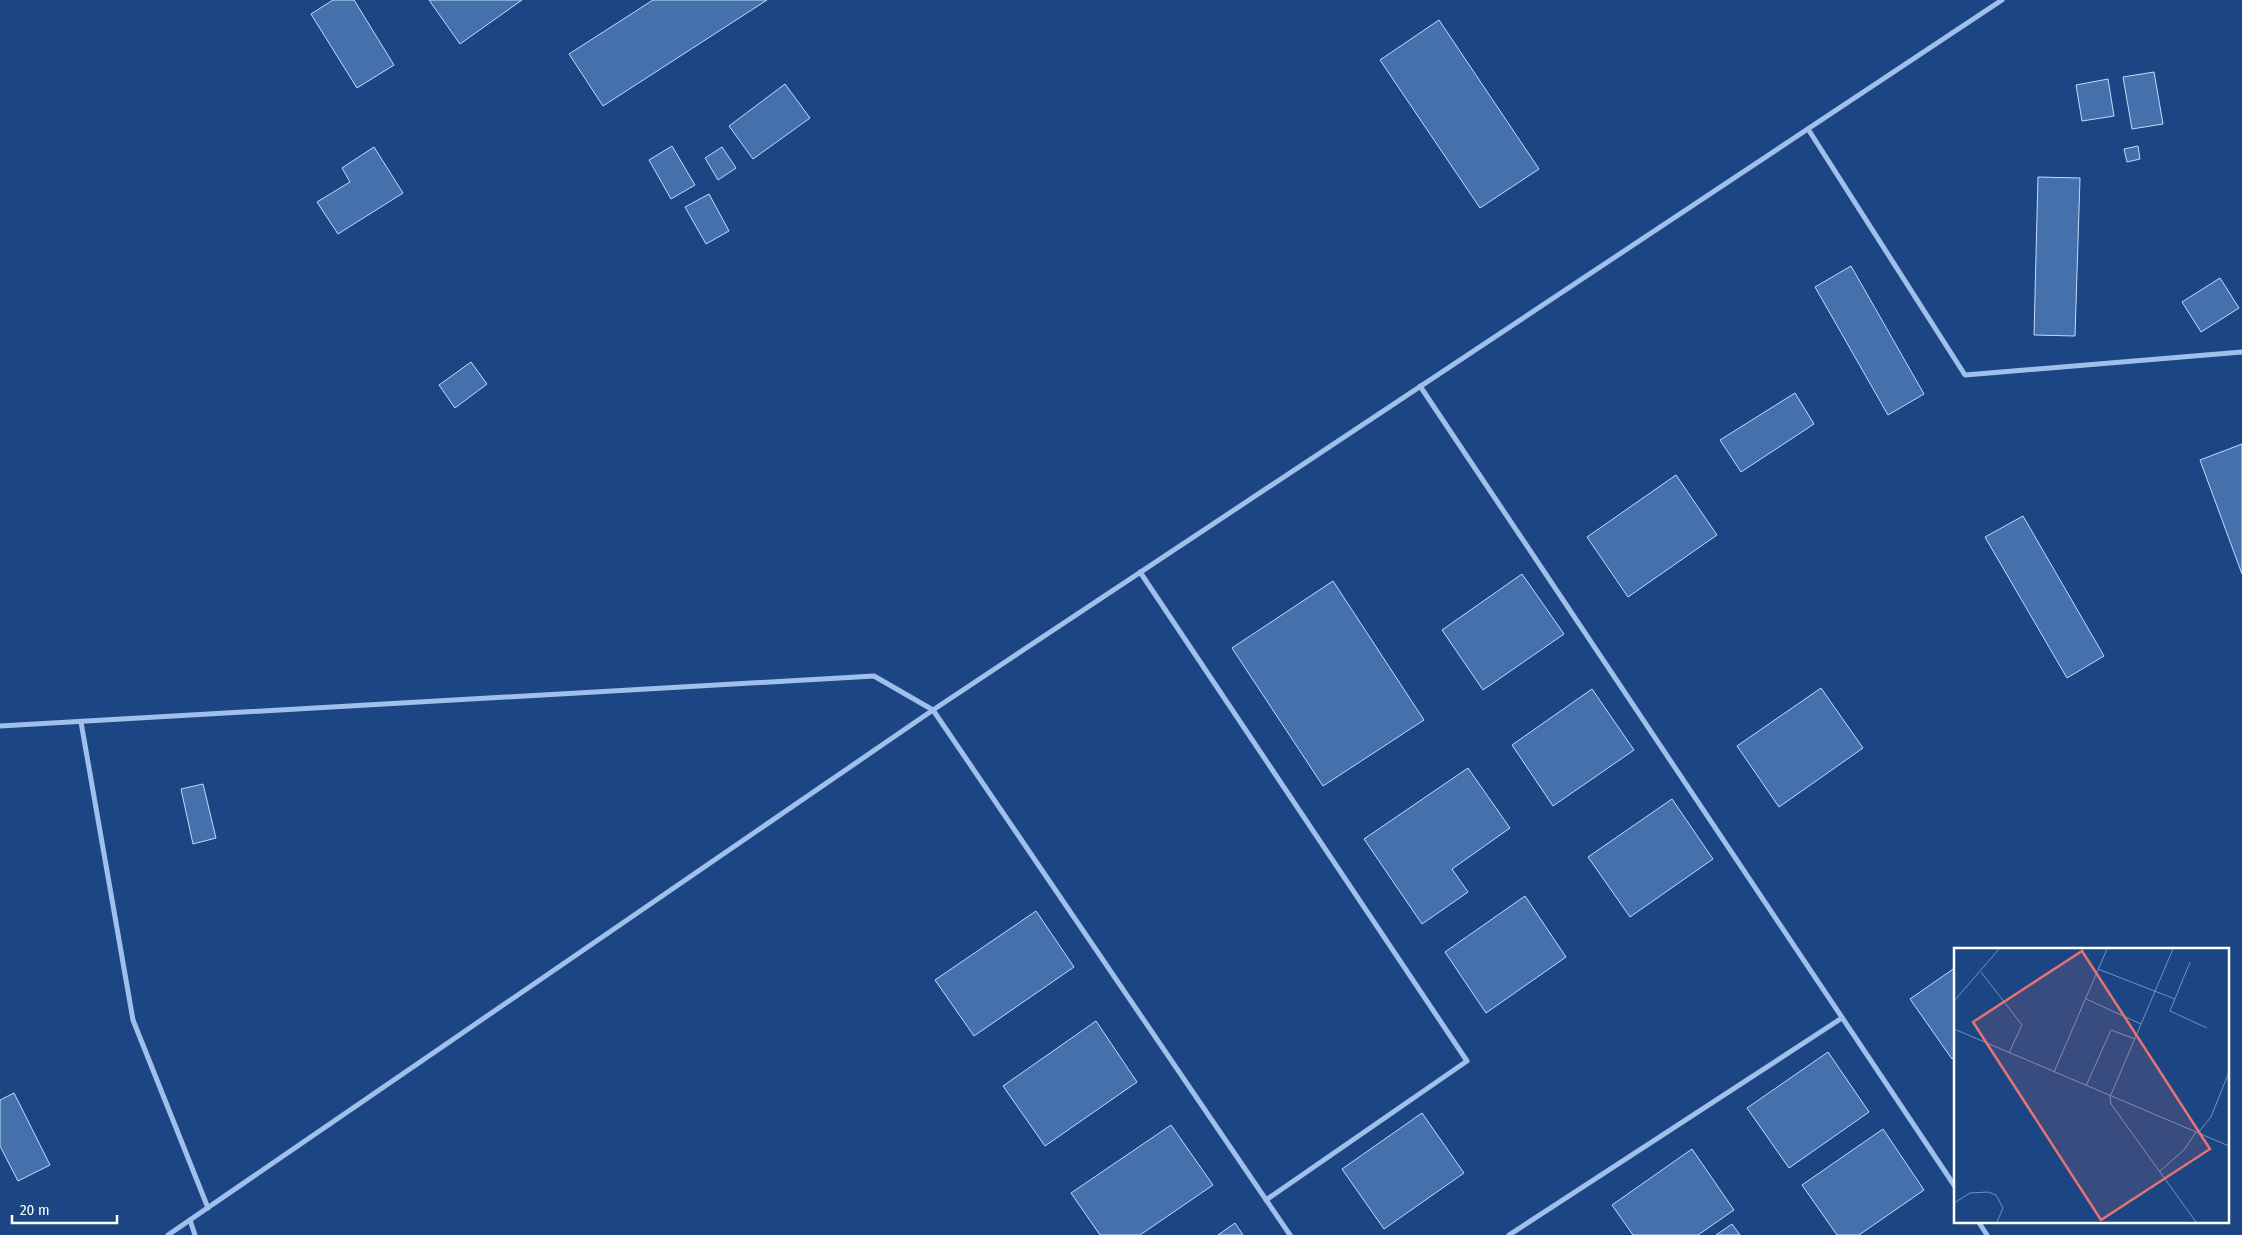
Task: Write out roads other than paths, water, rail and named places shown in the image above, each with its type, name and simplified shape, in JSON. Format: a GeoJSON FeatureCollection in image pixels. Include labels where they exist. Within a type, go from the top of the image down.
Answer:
{"type":"FeatureCollection","features":[{"type":"Feature","properties":{"kind":"street"},"geometry":{"type":"LineString","coordinates":[[168,1235],[933,710],[2002,0]]}},
{"type":"Feature","properties":{"kind":"street"},"geometry":{"type":"LineString","coordinates":[[1808,129],[1965,375],[2242,352]]}},
{"type":"Feature","properties":{"kind":"street"},"geometry":{"type":"LineString","coordinates":[[1420,386],[1954,1185]]}},
{"type":"Feature","properties":{"kind":"street"},"geometry":{"type":"LineString","coordinates":[[1140,572],[1467,1061],[1266,1200]]}},
{"type":"Feature","properties":{"kind":"street"},"geometry":{"type":"LineString","coordinates":[[0,726],[874,676],[933,710],[1290,1235]]}},
{"type":"Feature","properties":{"kind":"street"},"geometry":{"type":"LineString","coordinates":[[81,722],[133,1020],[208,1208]]}},
{"type":"Feature","properties":{"kind":"street"},"geometry":{"type":"LineString","coordinates":[[1509,1235],[1842,1018]]}},
{"type":"Feature","properties":{"kind":"street"},"geometry":{"type":"LineString","coordinates":[[190,1220],[195,1235]]}},
{"type":"Feature","properties":{"kind":"street"},"geometry":{"type":"LineString","coordinates":[[1979,1222],[1987,1235]]}}]}
